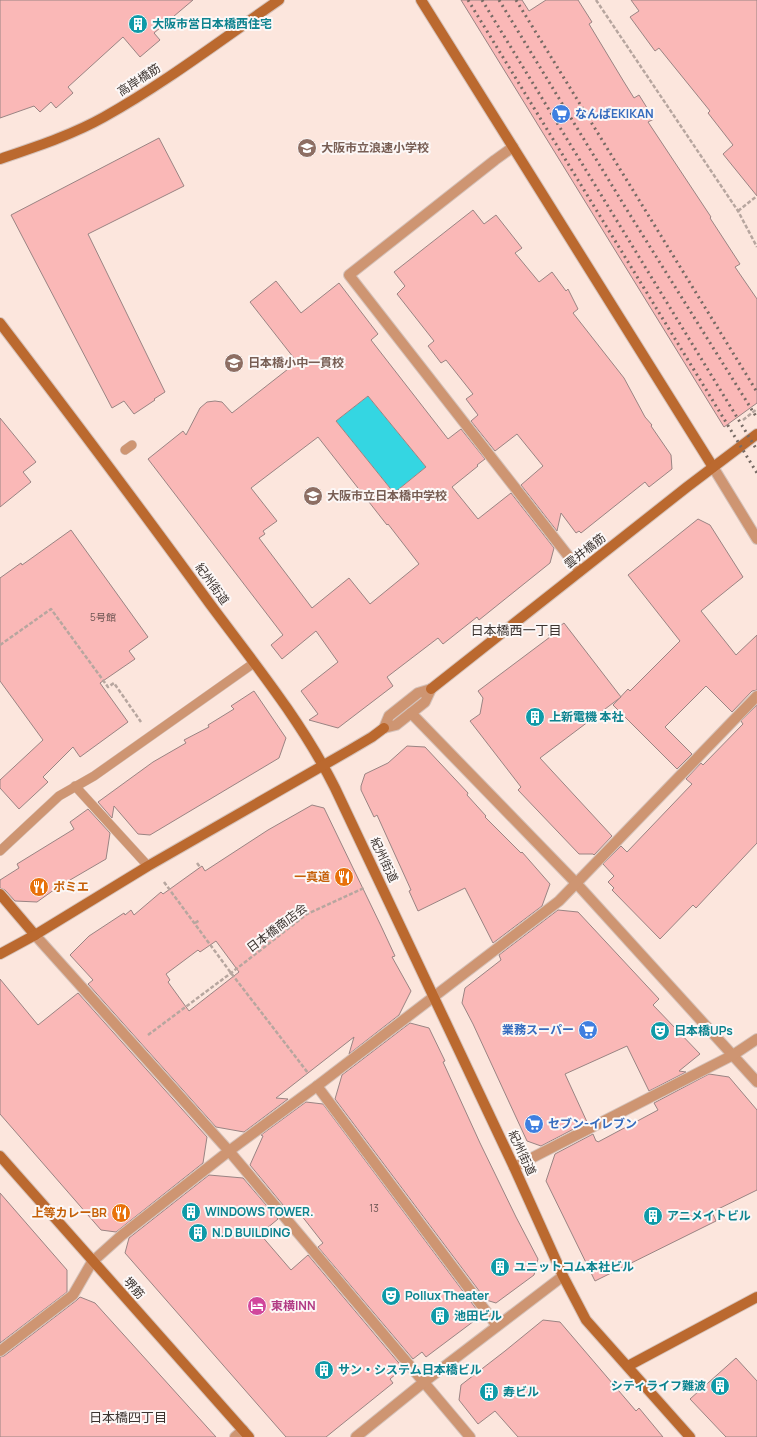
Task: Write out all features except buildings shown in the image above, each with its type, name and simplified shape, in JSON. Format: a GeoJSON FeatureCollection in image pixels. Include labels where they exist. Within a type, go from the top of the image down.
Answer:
{"type":"FeatureCollection","features":[{"type":"Feature","properties":{"kind":"street","name":"高岸橋筋"},"geometry":{"type":"LineString","coordinates":[[0,159],[48,142],[103,118],[144,94],[278,0]]}},
{"type":"Feature","properties":{"kind":"street"},"geometry":{"type":"LineString","coordinates":[[420,0],[714,467],[757,539]]}},
{"type":"Feature","properties":{"kind":"street"},"geometry":{"type":"LineString","coordinates":[[513,147],[349,275],[580,571]]}},
{"type":"Feature","properties":{"kind":"street","name":"紀州街道"},"geometry":{"type":"LineString","coordinates":[[0,323],[108,464],[311,743],[324,765],[514,1167],[563,1276],[586,1320],[690,1437]]}},
{"type":"Feature","properties":{"kind":"street","name":"雲井橋筋"},"geometry":{"type":"LineString","coordinates":[[431,690],[580,571],[757,434]]}},
{"type":"Feature","properties":{"kind":"street"},"geometry":{"type":"LineString","coordinates":[[0,954],[35,935],[148,866],[372,737],[384,728],[396,725],[425,702],[431,690]]}},
{"type":"Feature","properties":{"kind":"street"},"geometry":{"type":"LineString","coordinates":[[384,728],[390,716],[395,711],[418,693],[431,690]]}},
{"type":"Feature","properties":{"kind":"street"},"geometry":{"type":"LineString","coordinates":[[0,1351],[73,1295],[92,1262],[122,1235],[229,1151],[560,901],[757,696]]}},
{"type":"Feature","properties":{"kind":"street"},"geometry":{"type":"LineString","coordinates":[[412,713],[577,884],[757,1082]]}},
{"type":"Feature","properties":{"kind":"street"},"geometry":{"type":"LineString","coordinates":[[0,894],[133,1046],[229,1151],[470,1437]]}},
{"type":"Feature","properties":{"kind":"street"},"geometry":{"type":"LineString","coordinates":[[514,1167],[732,1054],[757,1039]]}},
{"type":"Feature","properties":{"kind":"street"},"geometry":{"type":"LineString","coordinates":[[317,1086],[497,1326]]}},
{"type":"Feature","properties":{"kind":"street","name":"堺筋"},"geometry":{"type":"LineString","coordinates":[[0,1156],[92,1262],[246,1434]]}},
{"type":"Feature","properties":{"kind":"street"},"geometry":{"type":"LineString","coordinates":[[356,1437],[424,1382],[563,1276]]}},
{"type":"Feature","properties":{"kind":"street"},"geometry":{"type":"LineString","coordinates":[[628,1366],[757,1297]]}},
{"type":"Feature","properties":{"kind":"street"},"geometry":{"type":"LineString","coordinates":[[235,1437],[246,1434]]}},
{"type":"Feature","properties":{"kind":"lane"},"geometry":{"type":"LineString","coordinates":[[0,851],[59,796],[99,773],[254,663]]}},
{"type":"Feature","properties":{"kind":"lane"},"geometry":{"type":"LineString","coordinates":[[75,786],[148,866]]}},
{"type":"Feature","properties":{"kind":"path"},"geometry":{"type":"LineString","coordinates":[[596,0],[738,211],[757,247]]}},
{"type":"Feature","properties":{"kind":"path"},"geometry":{"type":"LineString","coordinates":[[738,211],[757,196]]}},
{"type":"Feature","properties":{"kind":"path"},"geometry":{"type":"LineString","coordinates":[[0,645],[51,609],[108,687],[114,683],[142,723]]}},
{"type":"Feature","properties":{"kind":"path"},"geometry":{"type":"LineString","coordinates":[[196,863],[200,868]]}},
{"type":"Feature","properties":{"kind":"path","name":"日本橋商店会"},"geometry":{"type":"LineString","coordinates":[[133,1046],[307,914],[379,881]]}},
{"type":"Feature","properties":{"kind":"path"},"geometry":{"type":"LineString","coordinates":[[164,882],[317,1086]]}},
{"type":"Feature","properties":{"kind":"path"},"geometry":{"type":"LineString","coordinates":[[195,924],[200,920]]}},
{"type":"Feature","properties":{"kind":"water"},"geometry":{"type":"Polygon","coordinates":[[[368,396],[426,467],[394,493],[336,421],[368,396]]]}},
{"type":"Feature","properties":{"kind":"railway"},"geometry":{"type":"LineString","coordinates":[[468,0],[757,473]]}},
{"type":"Feature","properties":{"kind":"railway"},"geometry":{"type":"LineString","coordinates":[[482,0],[757,450]]}},
{"type":"Feature","properties":{"kind":"railway"},"geometry":{"type":"LineString","coordinates":[[499,0],[627,210],[757,418]]}},
{"type":"Feature","properties":{"kind":"railway"},"geometry":{"type":"LineString","coordinates":[[516,0],[757,392]]}},
{"type":"Feature","properties":{"kind":"place","name":"大阪市営日本橋西住宅"},"geometry":{"type":"Point","coordinates":[138,24]}},
{"type":"Feature","properties":{"kind":"place","name":"なんばEKIKAN"},"geometry":{"type":"Point","coordinates":[561,114]}},
{"type":"Feature","properties":{"kind":"place","name":"大阪市立浪速小学校"},"geometry":{"type":"Point","coordinates":[307,148]}},
{"type":"Feature","properties":{"kind":"place","name":"日本橋小中一貫校"},"geometry":{"type":"Point","coordinates":[234,363]}},
{"type":"Feature","properties":{"kind":"place","name":"大阪市立日本橋中学校"},"geometry":{"type":"Point","coordinates":[313,496]}},
{"type":"Feature","properties":{"kind":"place","name":"上新電機 本社"},"geometry":{"type":"Point","coordinates":[535,717]}},
{"type":"Feature","properties":{"kind":"place","name":"一真道"},"geometry":{"type":"Point","coordinates":[344,877]}},
{"type":"Feature","properties":{"kind":"place","name":"ポミエ"},"geometry":{"type":"Point","coordinates":[39,887]}},
{"type":"Feature","properties":{"kind":"place","name":"業務スーパー"},"geometry":{"type":"Point","coordinates":[588,1030]}},
{"type":"Feature","properties":{"kind":"place","name":"日本橋UPs"},"geometry":{"type":"Point","coordinates":[660,1031]}},
{"type":"Feature","properties":{"kind":"place","name":"セブン-イレブン"},"geometry":{"type":"Point","coordinates":[534,1124]}},
{"type":"Feature","properties":{"kind":"place","name":"WINDOWS TOWER."},"geometry":{"type":"Point","coordinates":[191,1212]}},
{"type":"Feature","properties":{"kind":"place","name":"上等カレーBR"},"geometry":{"type":"Point","coordinates":[121,1213]}},
{"type":"Feature","properties":{"kind":"place","name":"アニメイトビル"},"geometry":{"type":"Point","coordinates":[653,1216]}},
{"type":"Feature","properties":{"kind":"place","name":"N.D BUILDING"},"geometry":{"type":"Point","coordinates":[198,1233]}},
{"type":"Feature","properties":{"kind":"place","name":"ユニットコム本社ビル"},"geometry":{"type":"Point","coordinates":[500,1267]}},
{"type":"Feature","properties":{"kind":"place","name":"Pollux Theater"},"geometry":{"type":"Point","coordinates":[391,1296]}},
{"type":"Feature","properties":{"kind":"place","name":"東横INN"},"geometry":{"type":"Point","coordinates":[257,1306]}},
{"type":"Feature","properties":{"kind":"place","name":"池田ビル"},"geometry":{"type":"Point","coordinates":[440,1316]}},
{"type":"Feature","properties":{"kind":"place","name":"サン・システム日本橋ビル"},"geometry":{"type":"Point","coordinates":[324,1370]}},
{"type":"Feature","properties":{"kind":"place","name":"シティライフ難波"},"geometry":{"type":"Point","coordinates":[720,1386]}},
{"type":"Feature","properties":{"kind":"place","name":"寿ビル"},"geometry":{"type":"Point","coordinates":[489,1392]}},
{"type":"Feature","properties":{"kind":"district","name":"日本橋西一丁目"},"geometry":{"type":"Point","coordinates":[516,630]}},
{"type":"Feature","properties":{"kind":"district","name":"日本橋四丁目"},"geometry":{"type":"Point","coordinates":[128,1417]}}]}
